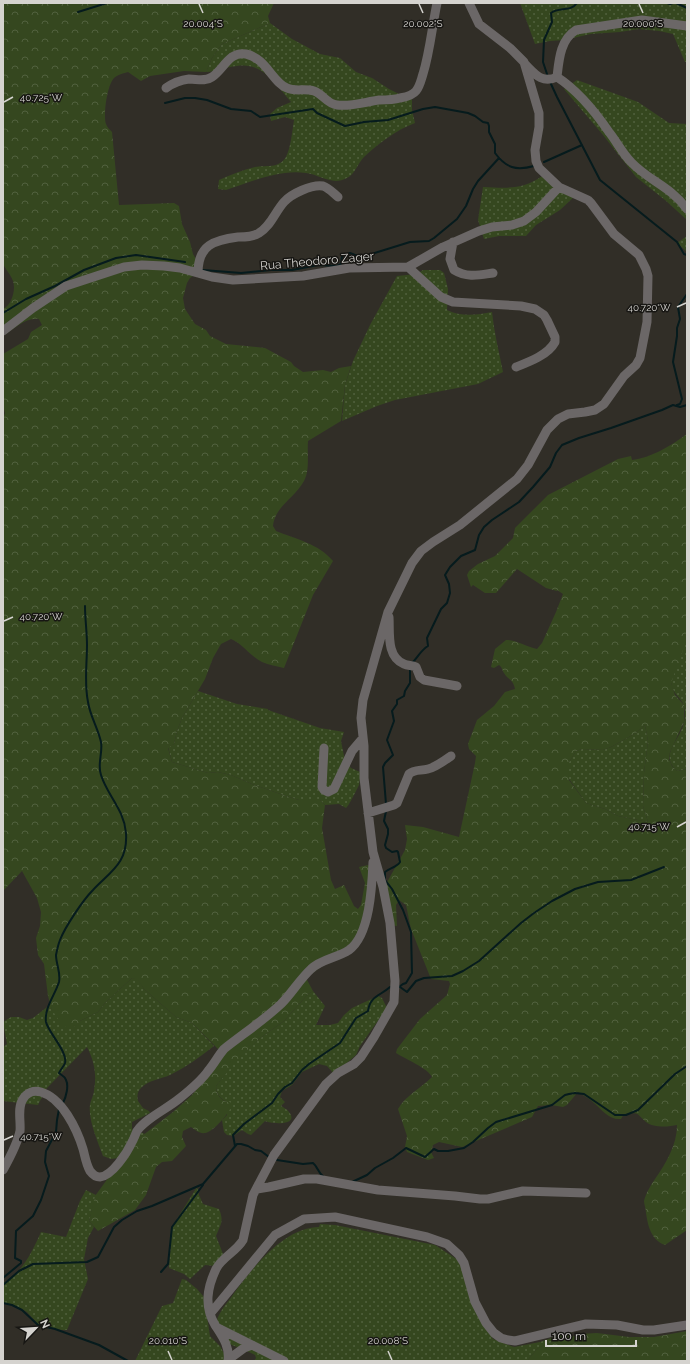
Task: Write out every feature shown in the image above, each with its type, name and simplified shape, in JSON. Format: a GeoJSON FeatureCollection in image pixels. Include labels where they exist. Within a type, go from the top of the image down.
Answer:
{"type":"FeatureCollection","features":[{"type":"Feature","properties":{"kind":"street"},"geometry":{"type":"LineString","coordinates":[[166,88],[182,80],[208,79],[217,73],[231,57],[237,54],[245,54],[258,60],[287,89],[308,90],[315,92],[329,103],[335,105],[398,99],[416,91],[421,80],[430,47],[437,3]]}},
{"type":"Feature","properties":{"kind":"street"},"geometry":{"type":"LineString","coordinates":[[469,3],[479,24],[510,48],[536,74],[545,80]]}},
{"type":"Feature","properties":{"kind":"street"},"geometry":{"type":"LineString","coordinates":[[557,77],[558,62],[564,43],[570,33],[576,30],[642,20],[687,26]]}},
{"type":"Feature","properties":{"kind":"street"},"geometry":{"type":"LineString","coordinates":[[229,1360],[228,1348],[210,1314],[207,1296],[216,1269],[243,1240],[250,1206],[257,1189],[280,1146],[309,1108],[322,1088],[330,1080],[354,1064],[360,1057],[374,1037],[394,1002],[395,981],[390,923],[383,887],[373,852],[364,778],[361,709],[388,612],[412,563],[421,552],[432,542],[460,524],[517,479],[528,465],[547,430],[558,419],[568,414],[595,410],[604,404],[624,376],[636,365],[640,358],[647,322],[648,276],[646,269],[639,255],[614,234],[591,203],[584,198],[559,187],[539,168],[536,161],[535,150],[540,121],[539,113],[524,62]]}},
{"type":"Feature","properties":{"kind":"street"},"geometry":{"type":"LineString","coordinates":[[534,94],[545,80],[557,77]]}},
{"type":"Feature","properties":{"kind":"street"},"geometry":{"type":"LineString","coordinates":[[557,77],[568,85],[594,113],[630,161],[643,173],[675,195],[687,209]]}},
{"type":"Feature","properties":{"kind":"street"},"geometry":{"type":"LineString","coordinates":[[198,273],[199,262],[206,247],[230,238],[248,237],[260,233],[271,221],[285,201],[292,196],[314,186],[322,186],[330,189],[338,197]]}},
{"type":"Feature","properties":{"kind":"street","name":"Rua Theodoro Zager"},"geometry":{"type":"LineString","coordinates":[[3,331],[33,308],[66,286],[124,267],[142,265],[180,268],[212,277],[233,280],[288,278],[349,268],[408,267],[453,242],[486,229],[512,225],[524,221],[536,212],[559,187]]}},
{"type":"Feature","properties":{"kind":"street"},"geometry":{"type":"LineString","coordinates":[[453,242],[450,251],[450,259],[454,270],[468,276],[493,273]]}},
{"type":"Feature","properties":{"kind":"street"},"geometry":{"type":"LineString","coordinates":[[408,267],[441,297],[453,302],[525,307],[535,309],[544,314],[552,329],[555,342],[553,346],[546,352],[516,367]]}},
{"type":"Feature","properties":{"kind":"street"},"geometry":{"type":"LineString","coordinates":[[388,612],[390,648],[398,661],[404,664],[416,666],[420,677],[424,680],[457,686]]}},
{"type":"Feature","properties":{"kind":"street"},"geometry":{"type":"LineString","coordinates":[[324,748],[322,787],[328,792],[334,789],[352,751],[363,738]]}},
{"type":"Feature","properties":{"kind":"street"},"geometry":{"type":"LineString","coordinates":[[368,812],[397,803],[411,772],[428,769],[451,756]]}},
{"type":"Feature","properties":{"kind":"street"},"geometry":{"type":"LineString","coordinates":[[3,1170],[20,1132],[20,1107],[22,1100],[27,1094],[37,1091],[48,1094],[65,1111],[78,1136],[86,1162],[93,1175],[102,1177],[112,1171],[126,1154],[136,1132],[142,1125],[171,1105],[197,1083],[208,1072],[224,1049],[281,1004],[311,968],[320,962],[348,950],[355,943],[364,924],[371,896],[373,852]]}},
{"type":"Feature","properties":{"kind":"street"},"geometry":{"type":"LineString","coordinates":[[257,1189],[304,1179],[318,1179],[378,1190],[480,1199],[488,1199],[523,1191],[586,1192]]}},
{"type":"Feature","properties":{"kind":"street"},"geometry":{"type":"LineString","coordinates":[[210,1314],[275,1235],[304,1218],[335,1217],[438,1240],[454,1249],[464,1263],[475,1302],[486,1323],[494,1333],[501,1338],[515,1341],[586,1324],[617,1325],[643,1330],[654,1330],[687,1325]]}},
{"type":"Feature","properties":{"kind":"street"},"geometry":{"type":"LineString","coordinates":[[217,1327],[284,1361]]}},
{"type":"Feature","properties":{"kind":"street"},"geometry":{"type":"LineString","coordinates":[[229,1360],[244,1348],[252,1345]]}},
{"type":"Feature","properties":{"kind":"green space"},"geometry":{"type":"Polygon","coordinates":[[[3,3],[274,3],[268,16],[270,23],[222,44],[212,58],[206,72],[184,71],[150,76],[141,81],[128,72],[114,78],[109,87],[105,108],[105,120],[107,126],[112,132],[119,205],[174,203],[179,206],[182,224],[196,259],[196,274],[190,278],[187,283],[183,298],[185,309],[195,324],[206,330],[210,336],[226,344],[265,348],[291,362],[303,372],[323,370],[331,372],[339,368],[351,366],[345,385],[341,421],[308,441],[308,467],[306,477],[300,487],[281,508],[274,519],[273,526],[276,531],[314,546],[333,561],[313,595],[284,668],[262,662],[231,639],[221,644],[213,658],[205,679],[182,718],[174,744],[168,748],[172,762],[208,773],[218,772],[231,775],[252,784],[299,800],[320,800],[325,805],[322,828],[331,880],[335,889],[344,885],[354,906],[358,909],[361,905],[365,883],[359,867],[368,865],[371,869],[360,938],[306,978],[313,991],[308,994],[284,1021],[259,1039],[237,1060],[216,1086],[220,1097],[224,1101],[232,1104],[231,1108],[221,1122],[212,1130],[205,1133],[199,1132],[191,1127],[183,1131],[182,1137],[186,1146],[172,1161],[162,1162],[156,1167],[146,1195],[135,1210],[98,1231],[89,1221],[95,1196],[129,1146],[173,1112],[191,1096],[206,1079],[220,1051],[192,1023],[176,1017],[144,989],[138,980],[132,978],[105,1003],[98,1012],[80,1021],[78,1026],[69,1028],[63,1026],[52,1010],[48,996],[44,964],[38,955],[36,938],[40,926],[41,912],[37,898],[22,871],[3,891],[3,418],[5,413],[3,406],[3,354],[28,339],[31,332],[42,325],[39,319],[29,320],[20,324],[3,336],[3,309],[11,300],[14,284],[3,264],[3,3]]]}},
{"type":"Feature","properties":{"kind":"green space"},"geometry":{"type":"Polygon","coordinates":[[[520,3],[687,3],[687,62],[685,62],[673,34],[659,31],[639,29],[591,34],[535,44],[520,3]]]}},
{"type":"Feature","properties":{"kind":"green space"},"geometry":{"type":"Polygon","coordinates":[[[270,23],[292,39],[320,54],[340,58],[356,72],[372,78],[405,97],[412,97],[412,110],[415,123],[394,133],[382,142],[364,157],[350,176],[342,180],[336,181],[311,174],[296,172],[265,177],[226,190],[218,189],[219,180],[228,176],[255,167],[272,166],[280,163],[286,157],[289,149],[294,120],[285,117],[271,121],[270,114],[277,108],[291,102],[268,76],[254,67],[246,66],[206,72],[212,58],[222,44],[270,23]]]}},
{"type":"Feature","properties":{"kind":"green space"},"geometry":{"type":"Polygon","coordinates":[[[577,80],[638,102],[669,123],[687,124],[687,220],[636,177],[564,89],[577,80]]]}},
{"type":"Feature","properties":{"kind":"green space"},"geometry":{"type":"Polygon","coordinates":[[[542,176],[574,197],[560,210],[536,225],[526,236],[499,236],[484,239],[478,220],[483,187],[507,188],[521,186],[535,181],[542,176]]]}},
{"type":"Feature","properties":{"kind":"green space"},"geometry":{"type":"Polygon","coordinates":[[[687,236],[687,252],[677,243],[687,236]]]}},
{"type":"Feature","properties":{"kind":"green space"},"geometry":{"type":"Polygon","coordinates":[[[423,270],[440,270],[444,273],[448,289],[447,310],[458,314],[475,315],[492,312],[503,372],[478,384],[395,400],[342,421],[345,385],[353,361],[370,325],[397,276],[417,274],[423,270]]]}},
{"type":"Feature","properties":{"kind":"green space"},"geometry":{"type":"Polygon","coordinates":[[[687,434],[687,639],[671,683],[675,695],[684,705],[684,722],[670,752],[669,759],[672,766],[677,771],[687,769],[687,1230],[665,1245],[656,1240],[651,1232],[644,1201],[649,1189],[670,1154],[677,1132],[677,1125],[665,1127],[649,1124],[635,1113],[624,1114],[621,1119],[613,1118],[606,1114],[591,1100],[578,1092],[567,1105],[563,1107],[551,1105],[538,1106],[532,1117],[462,1147],[439,1142],[433,1145],[431,1152],[434,1158],[428,1160],[407,1152],[405,1147],[407,1136],[398,1109],[409,1096],[432,1077],[421,1067],[396,1053],[397,1049],[420,1019],[447,995],[450,984],[449,981],[431,979],[411,929],[406,905],[399,900],[396,905],[397,926],[387,925],[386,884],[405,850],[407,839],[405,825],[423,827],[459,837],[476,756],[469,749],[468,744],[477,720],[494,706],[505,692],[515,689],[512,681],[499,665],[494,668],[491,667],[495,649],[506,640],[514,641],[537,649],[542,643],[563,594],[557,590],[546,588],[517,569],[496,593],[485,593],[473,585],[471,587],[467,575],[469,571],[478,564],[495,556],[513,538],[515,528],[548,495],[618,459],[631,456],[632,460],[646,457],[668,447],[687,434]],[[645,725],[636,733],[611,747],[603,750],[582,749],[576,751],[569,762],[569,780],[586,803],[605,809],[618,816],[648,822],[643,806],[644,773],[648,741],[645,725]]]}},
{"type":"Feature","properties":{"kind":"green space"},"geometry":{"type":"Polygon","coordinates":[[[687,639],[687,769],[677,771],[672,765],[670,753],[682,729],[685,710],[683,703],[671,686],[671,682],[687,639]]]}},
{"type":"Feature","properties":{"kind":"green space"},"geometry":{"type":"Polygon","coordinates":[[[198,691],[237,704],[268,709],[320,728],[344,732],[341,741],[345,761],[351,768],[360,772],[359,785],[347,807],[346,808],[339,804],[325,805],[320,800],[299,800],[252,784],[231,775],[218,772],[208,773],[172,762],[168,747],[174,744],[182,718],[198,691]]]}},
{"type":"Feature","properties":{"kind":"green space"},"geometry":{"type":"Polygon","coordinates":[[[645,725],[648,741],[644,773],[643,806],[648,822],[618,816],[605,809],[586,803],[569,779],[569,762],[576,751],[582,749],[603,750],[611,747],[636,733],[645,725]]]}},
{"type":"Feature","properties":{"kind":"green space"},"geometry":{"type":"Polygon","coordinates":[[[132,978],[138,979],[144,989],[176,1017],[192,1023],[214,1046],[182,1069],[148,1083],[139,1090],[138,1101],[143,1108],[150,1113],[132,1122],[132,1129],[145,1134],[129,1146],[118,1158],[111,1159],[103,1156],[90,1117],[90,1105],[94,1092],[95,1073],[93,1062],[87,1047],[46,1089],[38,1105],[3,1101],[3,1047],[7,1044],[3,1022],[11,1017],[19,1017],[27,1020],[33,1018],[51,1004],[52,1010],[80,1021],[98,1012],[105,1003],[132,978]]]}},
{"type":"Feature","properties":{"kind":"green space"},"geometry":{"type":"Polygon","coordinates":[[[313,991],[325,1006],[316,1025],[330,1025],[338,1023],[352,1008],[378,996],[382,998],[387,1008],[360,1046],[356,1055],[334,1074],[327,1066],[319,1064],[302,1072],[292,1085],[282,1091],[280,1097],[285,1102],[281,1106],[289,1112],[291,1120],[283,1123],[265,1121],[251,1135],[242,1130],[233,1136],[227,1135],[224,1132],[222,1120],[227,1115],[227,1102],[219,1096],[216,1086],[236,1060],[259,1039],[284,1021],[308,994],[313,991]]]}},
{"type":"Feature","properties":{"kind":"green space"},"geometry":{"type":"Polygon","coordinates":[[[197,1187],[203,1204],[219,1209],[221,1222],[216,1236],[223,1254],[215,1266],[205,1265],[190,1279],[184,1274],[169,1268],[172,1227],[197,1187]]]}},
{"type":"Feature","properties":{"kind":"green space"},"geometry":{"type":"Polygon","coordinates":[[[86,1190],[96,1195],[89,1221],[94,1227],[88,1238],[84,1259],[88,1279],[67,1330],[40,1326],[27,1312],[18,1307],[3,1303],[3,1283],[16,1273],[26,1261],[41,1232],[66,1237],[80,1201],[86,1190]]]}},
{"type":"Feature","properties":{"kind":"green space"},"geometry":{"type":"Polygon","coordinates":[[[320,1224],[335,1225],[435,1245],[458,1260],[464,1268],[482,1321],[493,1339],[514,1347],[540,1342],[571,1331],[572,1337],[546,1344],[537,1349],[527,1361],[254,1361],[256,1358],[255,1355],[224,1342],[215,1329],[218,1317],[247,1276],[268,1253],[280,1243],[293,1234],[306,1229],[319,1227],[320,1224]]]}},
{"type":"Feature","properties":{"kind":"green space"},"geometry":{"type":"Polygon","coordinates":[[[182,1279],[186,1280],[197,1289],[204,1297],[210,1336],[220,1346],[228,1361],[135,1361],[162,1306],[173,1303],[182,1279]]]}},
{"type":"Feature","properties":{"kind":"green space"},"geometry":{"type":"Polygon","coordinates":[[[687,1331],[687,1361],[527,1361],[537,1349],[546,1344],[581,1334],[597,1333],[629,1337],[654,1337],[687,1331]]]}},
{"type":"Feature","properties":{"kind":"waterway"},"geometry":{"type":"LineString","coordinates":[[78,12],[107,3]]}},
{"type":"Feature","properties":{"kind":"waterway"},"geometry":{"type":"LineString","coordinates":[[547,74],[543,62],[544,40],[552,22],[551,13],[558,10],[572,8],[577,3]]}},
{"type":"Feature","properties":{"kind":"waterway"},"geometry":{"type":"LineString","coordinates":[[667,3],[673,3]]}},
{"type":"Feature","properties":{"kind":"waterway"},"geometry":{"type":"LineString","coordinates":[[676,3],[687,8]]}},
{"type":"Feature","properties":{"kind":"waterway"},"geometry":{"type":"LineString","coordinates":[[551,84],[600,180],[677,242],[684,254],[687,255]]}},
{"type":"Feature","properties":{"kind":"waterway"},"geometry":{"type":"LineString","coordinates":[[165,103],[185,98],[195,98],[207,100],[231,109],[251,111],[260,117],[313,109],[317,113],[345,126],[364,122],[388,120],[423,109],[435,107],[468,113],[483,122],[488,123],[489,132],[495,144],[495,153],[503,162],[517,168],[534,166]]}},
{"type":"Feature","properties":{"kind":"waterway"},"geometry":{"type":"LineString","coordinates":[[544,162],[582,145]]}},
{"type":"Feature","properties":{"kind":"waterway"},"geometry":{"type":"LineString","coordinates":[[203,270],[241,273],[271,270],[292,270],[318,265],[337,266],[341,264],[342,256],[350,253],[365,256],[410,242],[429,241],[457,219],[466,206],[478,181],[499,158]]}},
{"type":"Feature","properties":{"kind":"waterway"},"geometry":{"type":"LineString","coordinates":[[3,313],[26,299],[55,286],[84,270],[116,258],[136,255],[185,262]]}},
{"type":"Feature","properties":{"kind":"waterway"},"geometry":{"type":"LineString","coordinates":[[677,405],[680,404],[682,399],[673,362],[677,328],[680,319],[678,307],[687,294]]}},
{"type":"Feature","properties":{"kind":"waterway"},"geometry":{"type":"LineString","coordinates":[[412,663],[428,646],[427,638],[441,609],[447,603],[450,593],[449,584],[445,575],[450,567],[461,556],[475,550],[479,535],[484,527],[519,502],[533,487],[550,467],[556,453],[562,445],[673,405],[680,407],[687,405]]}},
{"type":"Feature","properties":{"kind":"waterway"},"geometry":{"type":"LineString","coordinates":[[63,1103],[67,1092],[67,1082],[59,1073],[65,1064],[64,1053],[46,1022],[48,1007],[59,982],[56,955],[60,940],[79,907],[89,894],[117,866],[124,852],[126,843],[125,824],[119,809],[107,789],[101,775],[101,742],[88,702],[86,681],[87,645],[85,606]]}},
{"type":"Feature","properties":{"kind":"waterway"},"geometry":{"type":"LineString","coordinates":[[386,804],[383,767],[393,755],[387,740],[394,721],[392,711],[397,704],[397,700],[404,696],[410,683],[410,669]]}},
{"type":"Feature","properties":{"kind":"waterway"},"geometry":{"type":"LineString","coordinates":[[386,811],[384,821],[388,829],[388,834],[385,845],[386,848],[392,852],[398,852],[400,862],[385,872],[385,880],[392,889],[403,910],[411,932],[412,973],[406,983],[399,987]]}},
{"type":"Feature","properties":{"kind":"waterway"},"geometry":{"type":"LineString","coordinates":[[400,987],[407,992],[416,981],[424,978],[452,976],[463,971],[479,961],[534,913],[552,901],[575,889],[598,882],[631,880],[664,867]]}},
{"type":"Feature","properties":{"kind":"waterway"},"geometry":{"type":"LineString","coordinates":[[235,1146],[233,1135],[244,1124],[272,1103],[278,1094],[292,1083],[302,1070],[340,1043],[356,1018],[368,1011],[373,999],[390,987]]}},
{"type":"Feature","properties":{"kind":"waterway"},"geometry":{"type":"LineString","coordinates":[[352,1182],[367,1175],[375,1168],[393,1158],[406,1148],[425,1157],[434,1149],[438,1151],[448,1151],[464,1148],[496,1122],[552,1105],[565,1095],[569,1094],[584,1094],[615,1115],[626,1115],[638,1110],[675,1074],[687,1066]]}},
{"type":"Feature","properties":{"kind":"waterway"},"geometry":{"type":"LineString","coordinates":[[3,1278],[21,1263],[21,1261],[15,1258],[16,1231],[33,1216],[41,1200],[49,1176],[45,1162],[46,1151],[56,1132],[59,1109]]}},
{"type":"Feature","properties":{"kind":"waterway"},"geometry":{"type":"LineString","coordinates":[[3,1285],[19,1271],[33,1264],[87,1262],[98,1257],[114,1227],[122,1220],[137,1211],[203,1184],[237,1144],[261,1151],[269,1157]]}},
{"type":"Feature","properties":{"kind":"waterway"},"geometry":{"type":"LineString","coordinates":[[277,1160],[303,1164],[313,1163],[323,1176]]}},
{"type":"Feature","properties":{"kind":"waterway"},"geometry":{"type":"LineString","coordinates":[[161,1272],[168,1264],[172,1227],[203,1185]]}},
{"type":"Feature","properties":{"kind":"waterway"},"geometry":{"type":"LineString","coordinates":[[3,1303],[12,1305],[22,1310],[38,1325],[55,1329],[99,1345],[128,1361]]}}]}
